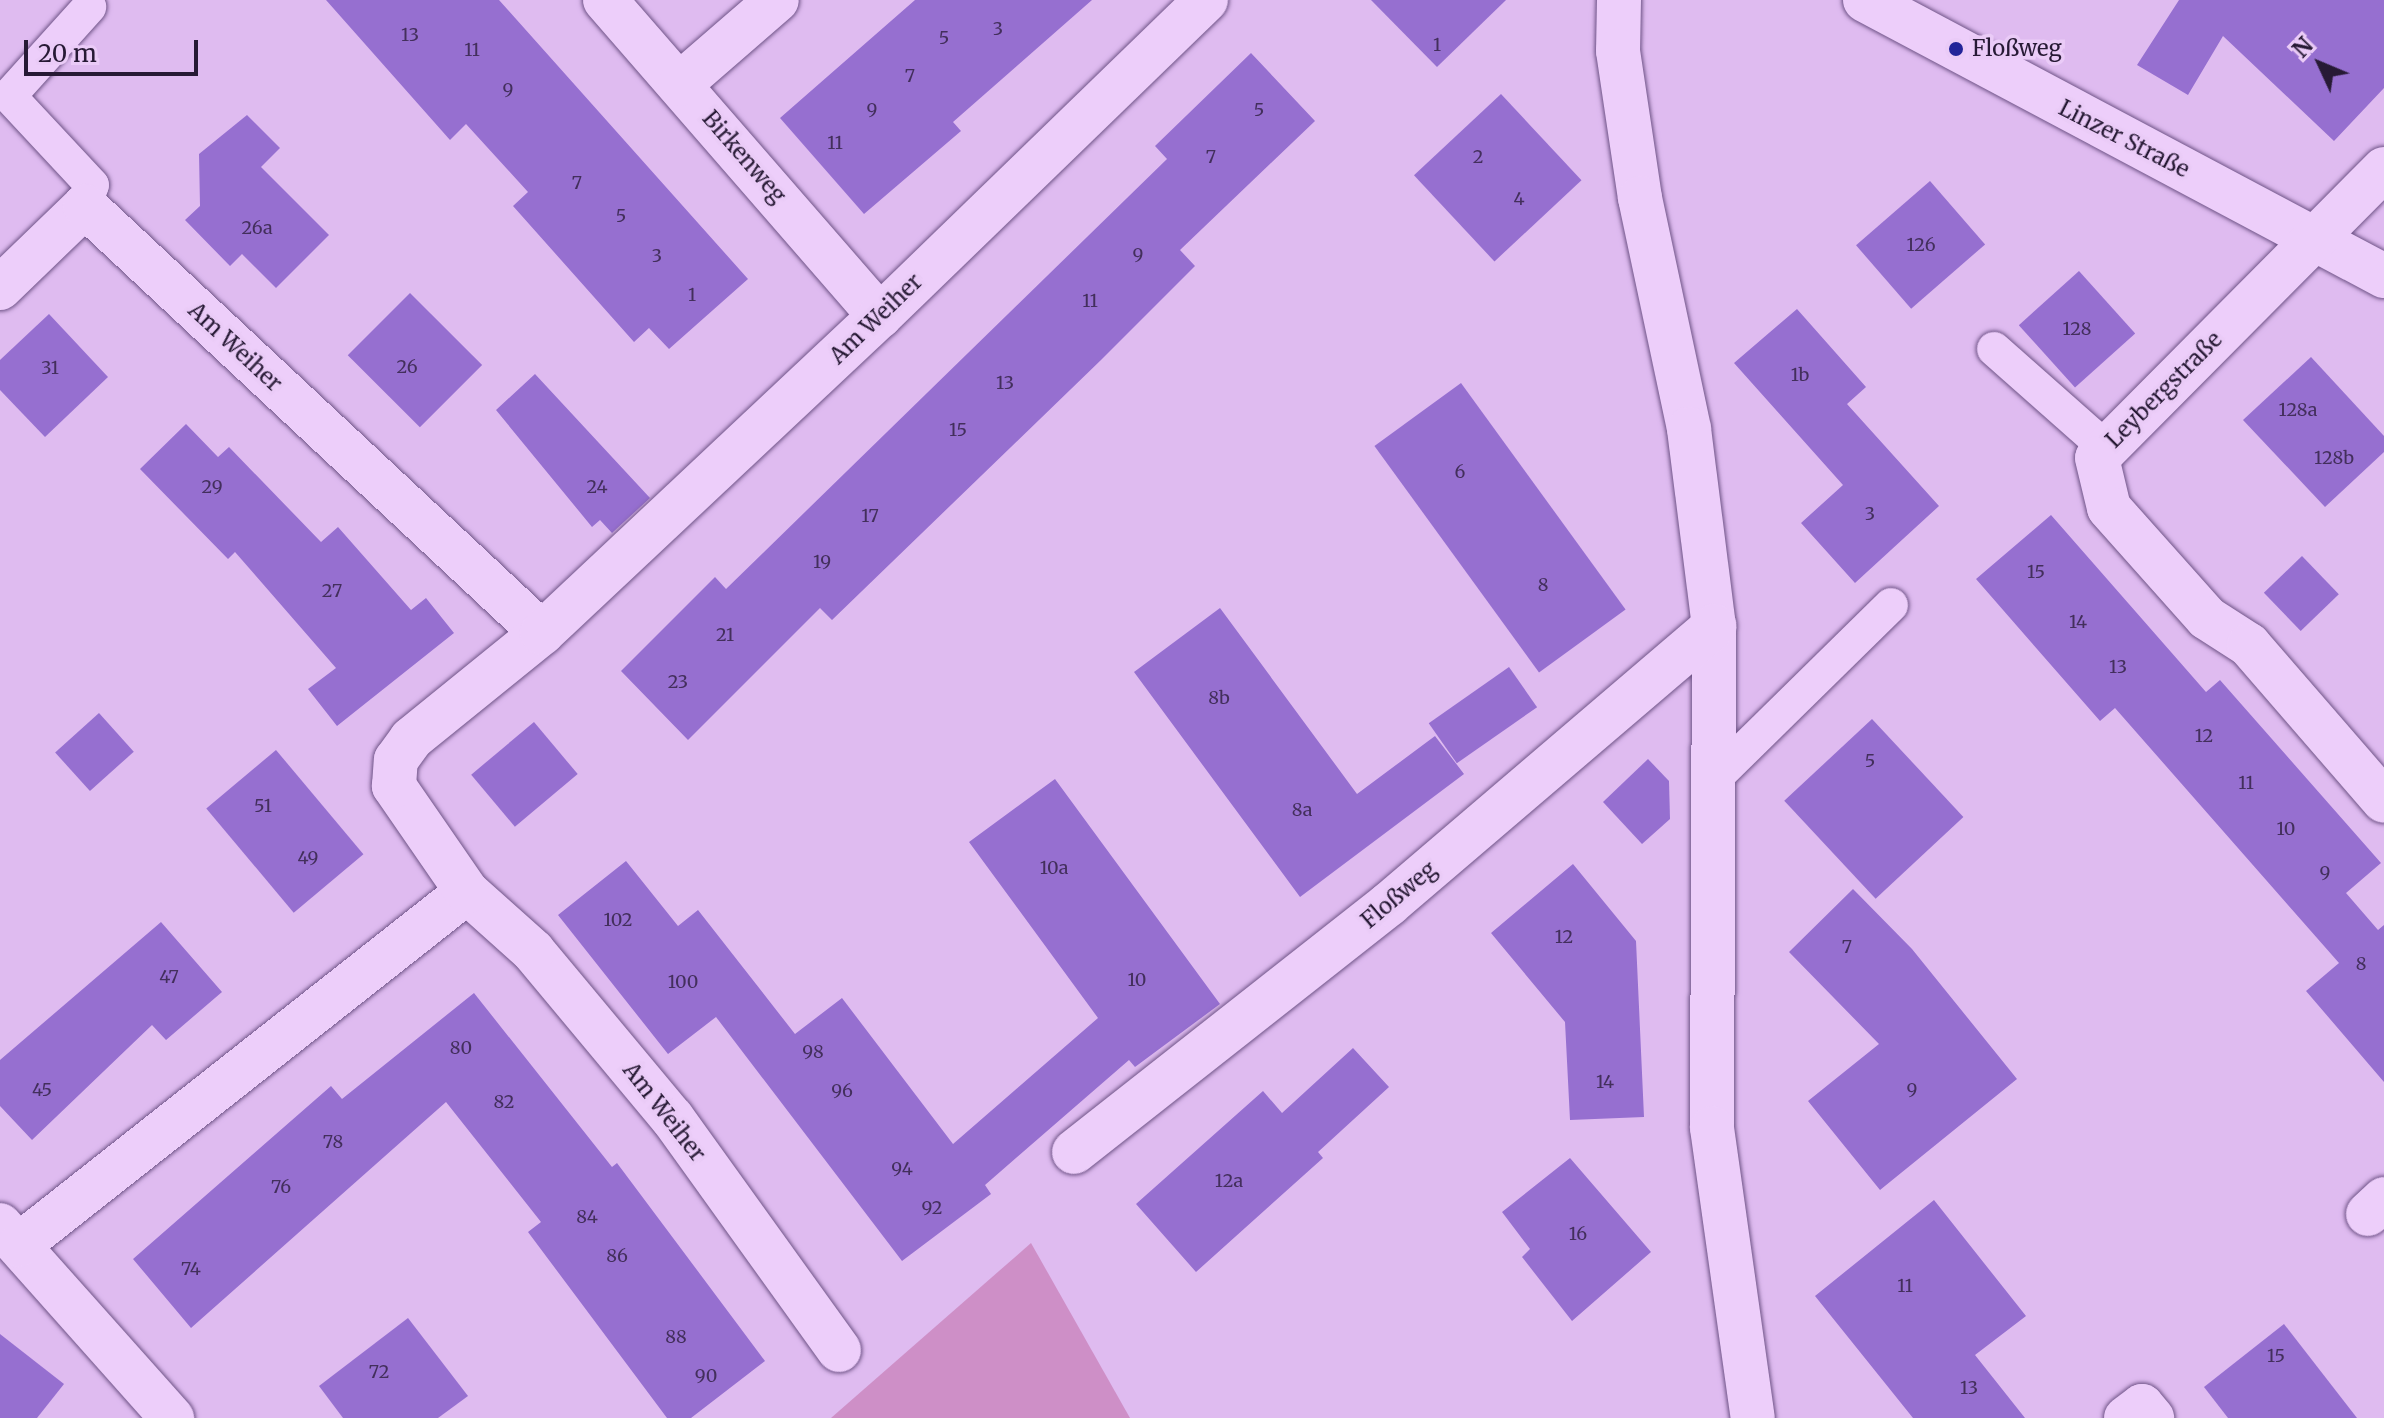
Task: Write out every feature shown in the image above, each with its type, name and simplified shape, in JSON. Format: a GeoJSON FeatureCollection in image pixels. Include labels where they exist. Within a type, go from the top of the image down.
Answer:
{"type":"FeatureCollection","features":[{"type":"Feature","properties":{"kind":"street","name":"Birkenweg"},"geometry":{"type":"LineString","coordinates":[[605,0],[880,316]]}},
{"type":"Feature","properties":{"kind":"street"},"geometry":{"type":"LineString","coordinates":[[680,84],[777,0]]}},
{"type":"Feature","properties":{"kind":"street","name":"Am Weiher"},"geometry":{"type":"LineString","coordinates":[[839,1350],[672,1118],[533,951],[467,892],[394,786],[396,760],[411,739],[542,633],[880,316],[1206,0]]}},
{"type":"Feature","properties":{"kind":"street"},"geometry":{"type":"LineString","coordinates":[[1619,0],[1618,51],[1640,198],[1689,429],[1714,626],[1712,1128],[1753,1418]]}},
{"type":"Feature","properties":{"kind":"street","name":"Linzer Straße"},"geometry":{"type":"LineString","coordinates":[[1865,0],[2384,276]]}},
{"type":"Feature","properties":{"kind":"street","name":"Leybergstraße"},"geometry":{"type":"LineString","coordinates":[[2384,169],[2097,458],[2109,508],[2207,618],[2249,645],[2384,801]]}},
{"type":"Feature","properties":{"kind":"street"},"geometry":{"type":"LineString","coordinates":[[0,288],[85,206]]}},
{"type":"Feature","properties":{"kind":"street","name":"Am Weiher"},"geometry":{"type":"LineString","coordinates":[[85,206],[542,633]]}},
{"type":"Feature","properties":{"kind":"street","name":"Floßweg"},"geometry":{"type":"LineString","coordinates":[[1074,1152],[1389,904],[1714,626]]}},
{"type":"Feature","properties":{"kind":"street"},"geometry":{"type":"LineString","coordinates":[[172,1418],[10,1235],[467,892]]}},
{"type":"Feature","properties":{"kind":"street"},"geometry":{"type":"LineString","coordinates":[[2126,1418],[2142,1406],[2152,1418]]}},
{"type":"Feature","properties":{"kind":"lane"},"geometry":{"type":"LineString","coordinates":[[85,206],[92,185],[9,96],[89,7]]}},
{"type":"Feature","properties":{"kind":"lane"},"geometry":{"type":"LineString","coordinates":[[1994,349],[2106,448]]}},
{"type":"Feature","properties":{"kind":"lane"},"geometry":{"type":"LineString","coordinates":[[1712,781],[1891,605]]}},
{"type":"Feature","properties":{"kind":"shaded area"},"geometry":{"type":"Polygon","coordinates":[[[1031,1243],[1130,1418],[831,1418],[1031,1243]]]}},
{"type":"Feature","properties":{"kind":"building"},"geometry":{"type":"Polygon","coordinates":[[[326,0],[499,0],[748,279],[669,349],[649,328],[634,342],[513,206],[528,192],[466,124],[450,140],[326,0]]]}},
{"type":"Feature","properties":{"kind":"building"},"geometry":{"type":"Polygon","coordinates":[[[915,0],[1092,0],[953,122],[961,131],[864,214],[780,118],[915,0]]]}},
{"type":"Feature","properties":{"kind":"building"},"geometry":{"type":"Polygon","coordinates":[[[1371,0],[1506,0],[1437,67],[1371,0]]]}},
{"type":"Feature","properties":{"kind":"building"},"geometry":{"type":"Polygon","coordinates":[[[2179,0],[2384,0],[2384,88],[2334,141],[2223,36],[2188,95],[2137,65],[2179,0]]]}},
{"type":"Feature","properties":{"kind":"building"},"geometry":{"type":"Polygon","coordinates":[[[1251,53],[1315,121],[1180,250],[1195,266],[1101,360],[832,620],[820,608],[688,740],[621,671],[715,577],[726,589],[1167,159],[1155,146],[1251,53]]]}},
{"type":"Feature","properties":{"kind":"building"},"geometry":{"type":"Polygon","coordinates":[[[1501,94],[1581,180],[1494,261],[1414,175],[1501,94]]]}},
{"type":"Feature","properties":{"kind":"building"},"geometry":{"type":"Polygon","coordinates":[[[247,115],[280,148],[261,167],[329,235],[276,288],[242,254],[230,266],[185,220],[200,206],[199,154],[247,115]]]}},
{"type":"Feature","properties":{"kind":"building"},"geometry":{"type":"Polygon","coordinates":[[[1930,181],[1985,244],[1911,309],[1856,245],[1930,181]]]}},
{"type":"Feature","properties":{"kind":"building"},"geometry":{"type":"Polygon","coordinates":[[[2079,271],[2135,333],[2075,388],[2019,325],[2079,271]]]}},
{"type":"Feature","properties":{"kind":"building"},"geometry":{"type":"Polygon","coordinates":[[[410,293],[482,365],[420,427],[348,355],[410,293]]]}},
{"type":"Feature","properties":{"kind":"building"},"geometry":{"type":"Polygon","coordinates":[[[1797,309],[1866,387],[1847,404],[1939,506],[1855,583],[1801,523],[1843,485],[1734,363],[1797,309]]]}},
{"type":"Feature","properties":{"kind":"building"},"geometry":{"type":"Polygon","coordinates":[[[49,314],[108,377],[45,437],[0,390],[0,360],[49,314]]]}},
{"type":"Feature","properties":{"kind":"building"},"geometry":{"type":"Polygon","coordinates":[[[2311,357],[2384,436],[2384,452],[2325,507],[2243,420],[2311,357]]]}},
{"type":"Feature","properties":{"kind":"building"},"geometry":{"type":"Polygon","coordinates":[[[535,374],[650,498],[612,533],[600,520],[592,527],[496,410],[535,374]]]}},
{"type":"Feature","properties":{"kind":"building"},"geometry":{"type":"Polygon","coordinates":[[[1461,383],[1626,610],[1539,672],[1374,446],[1461,383]]]}},
{"type":"Feature","properties":{"kind":"building"},"geometry":{"type":"Polygon","coordinates":[[[186,424],[218,457],[229,447],[321,542],[338,527],[411,610],[426,598],[454,633],[337,726],[308,689],[336,668],[235,552],[228,559],[140,469],[186,424]]]}},
{"type":"Feature","properties":{"kind":"building"},"geometry":{"type":"Polygon","coordinates":[[[2051,515],[2206,692],[2220,680],[2381,863],[2346,893],[2378,930],[2384,925],[2384,1082],[2306,991],[2339,963],[2115,708],[2100,721],[1976,579],[2051,515]]]}},
{"type":"Feature","properties":{"kind":"building"},"geometry":{"type":"Polygon","coordinates":[[[2302,556],[2339,594],[2301,631],[2264,593],[2302,556]]]}},
{"type":"Feature","properties":{"kind":"building"},"geometry":{"type":"Polygon","coordinates":[[[1220,608],[1357,794],[1435,736],[1464,774],[1300,897],[1134,672],[1220,608]]]}},
{"type":"Feature","properties":{"kind":"building"},"geometry":{"type":"Polygon","coordinates":[[[1509,667],[1537,707],[1457,763],[1429,723],[1509,667]]]}},
{"type":"Feature","properties":{"kind":"building"},"geometry":{"type":"Polygon","coordinates":[[[99,713],[134,752],[90,791],[55,752],[99,713]]]}},
{"type":"Feature","properties":{"kind":"building"},"geometry":{"type":"Polygon","coordinates":[[[1872,719],[1963,817],[1876,899],[1784,801],[1872,719]]]}},
{"type":"Feature","properties":{"kind":"building"},"geometry":{"type":"Polygon","coordinates":[[[534,722],[578,774],[515,827],[471,775],[534,722]]]}},
{"type":"Feature","properties":{"kind":"building"},"geometry":{"type":"Polygon","coordinates":[[[276,750],[363,854],[294,913],[206,808],[276,750]]]}},
{"type":"Feature","properties":{"kind":"building"},"geometry":{"type":"Polygon","coordinates":[[[1648,759],[1669,781],[1670,819],[1642,844],[1603,802],[1648,759]]]}},
{"type":"Feature","properties":{"kind":"building"},"geometry":{"type":"Polygon","coordinates":[[[1055,779],[1220,1004],[1135,1067],[1129,1060],[985,1185],[991,1194],[902,1261],[716,1017],[668,1054],[558,915],[626,861],[678,926],[698,910],[795,1034],[842,998],[953,1144],[1098,1018],[969,842],[1055,779]]]}},
{"type":"Feature","properties":{"kind":"building"},"geometry":{"type":"Polygon","coordinates":[[[1573,864],[1636,941],[1644,1117],[1570,1120],[1565,1022],[1491,933],[1573,864]]]}},
{"type":"Feature","properties":{"kind":"building"},"geometry":{"type":"Polygon","coordinates":[[[1853,889],[1912,949],[2017,1079],[1880,1190],[1808,1101],[1879,1044],[1789,952],[1853,889]]]}},
{"type":"Feature","properties":{"kind":"building"},"geometry":{"type":"Polygon","coordinates":[[[161,922],[222,992],[166,1040],[152,1025],[32,1140],[0,1106],[0,1060],[161,922]]]}},
{"type":"Feature","properties":{"kind":"building"},"geometry":{"type":"Polygon","coordinates":[[[474,993],[612,1167],[617,1163],[765,1361],[691,1418],[667,1418],[528,1232],[541,1222],[446,1102],[191,1328],[133,1259],[331,1086],[342,1099],[474,993]]]}},
{"type":"Feature","properties":{"kind":"building"},"geometry":{"type":"Polygon","coordinates":[[[1353,1048],[1389,1087],[1318,1152],[1323,1158],[1196,1272],[1136,1204],[1263,1091],[1282,1113],[1353,1048]]]}},
{"type":"Feature","properties":{"kind":"building"},"geometry":{"type":"Polygon","coordinates":[[[1570,1158],[1651,1252],[1572,1321],[1522,1257],[1530,1249],[1502,1212],[1570,1158]]]}},
{"type":"Feature","properties":{"kind":"building"},"geometry":{"type":"Polygon","coordinates":[[[1934,1200],[2026,1316],[1975,1355],[2025,1418],[1913,1418],[1815,1296],[1934,1200]]]}},
{"type":"Feature","properties":{"kind":"building"},"geometry":{"type":"Polygon","coordinates":[[[408,1318],[468,1396],[438,1418],[343,1418],[319,1386],[408,1318]]]}},
{"type":"Feature","properties":{"kind":"building"},"geometry":{"type":"Polygon","coordinates":[[[2284,1324],[2357,1418],[2228,1418],[2204,1387],[2284,1324]]]}},
{"type":"Feature","properties":{"kind":"building"},"geometry":{"type":"Polygon","coordinates":[[[0,1334],[64,1384],[37,1418],[0,1418],[0,1334]]]}},
{"type":"Feature","properties":{"kind":"place","name":"Floßweg"},"geometry":{"type":"Point","coordinates":[1956,49]}}]}
